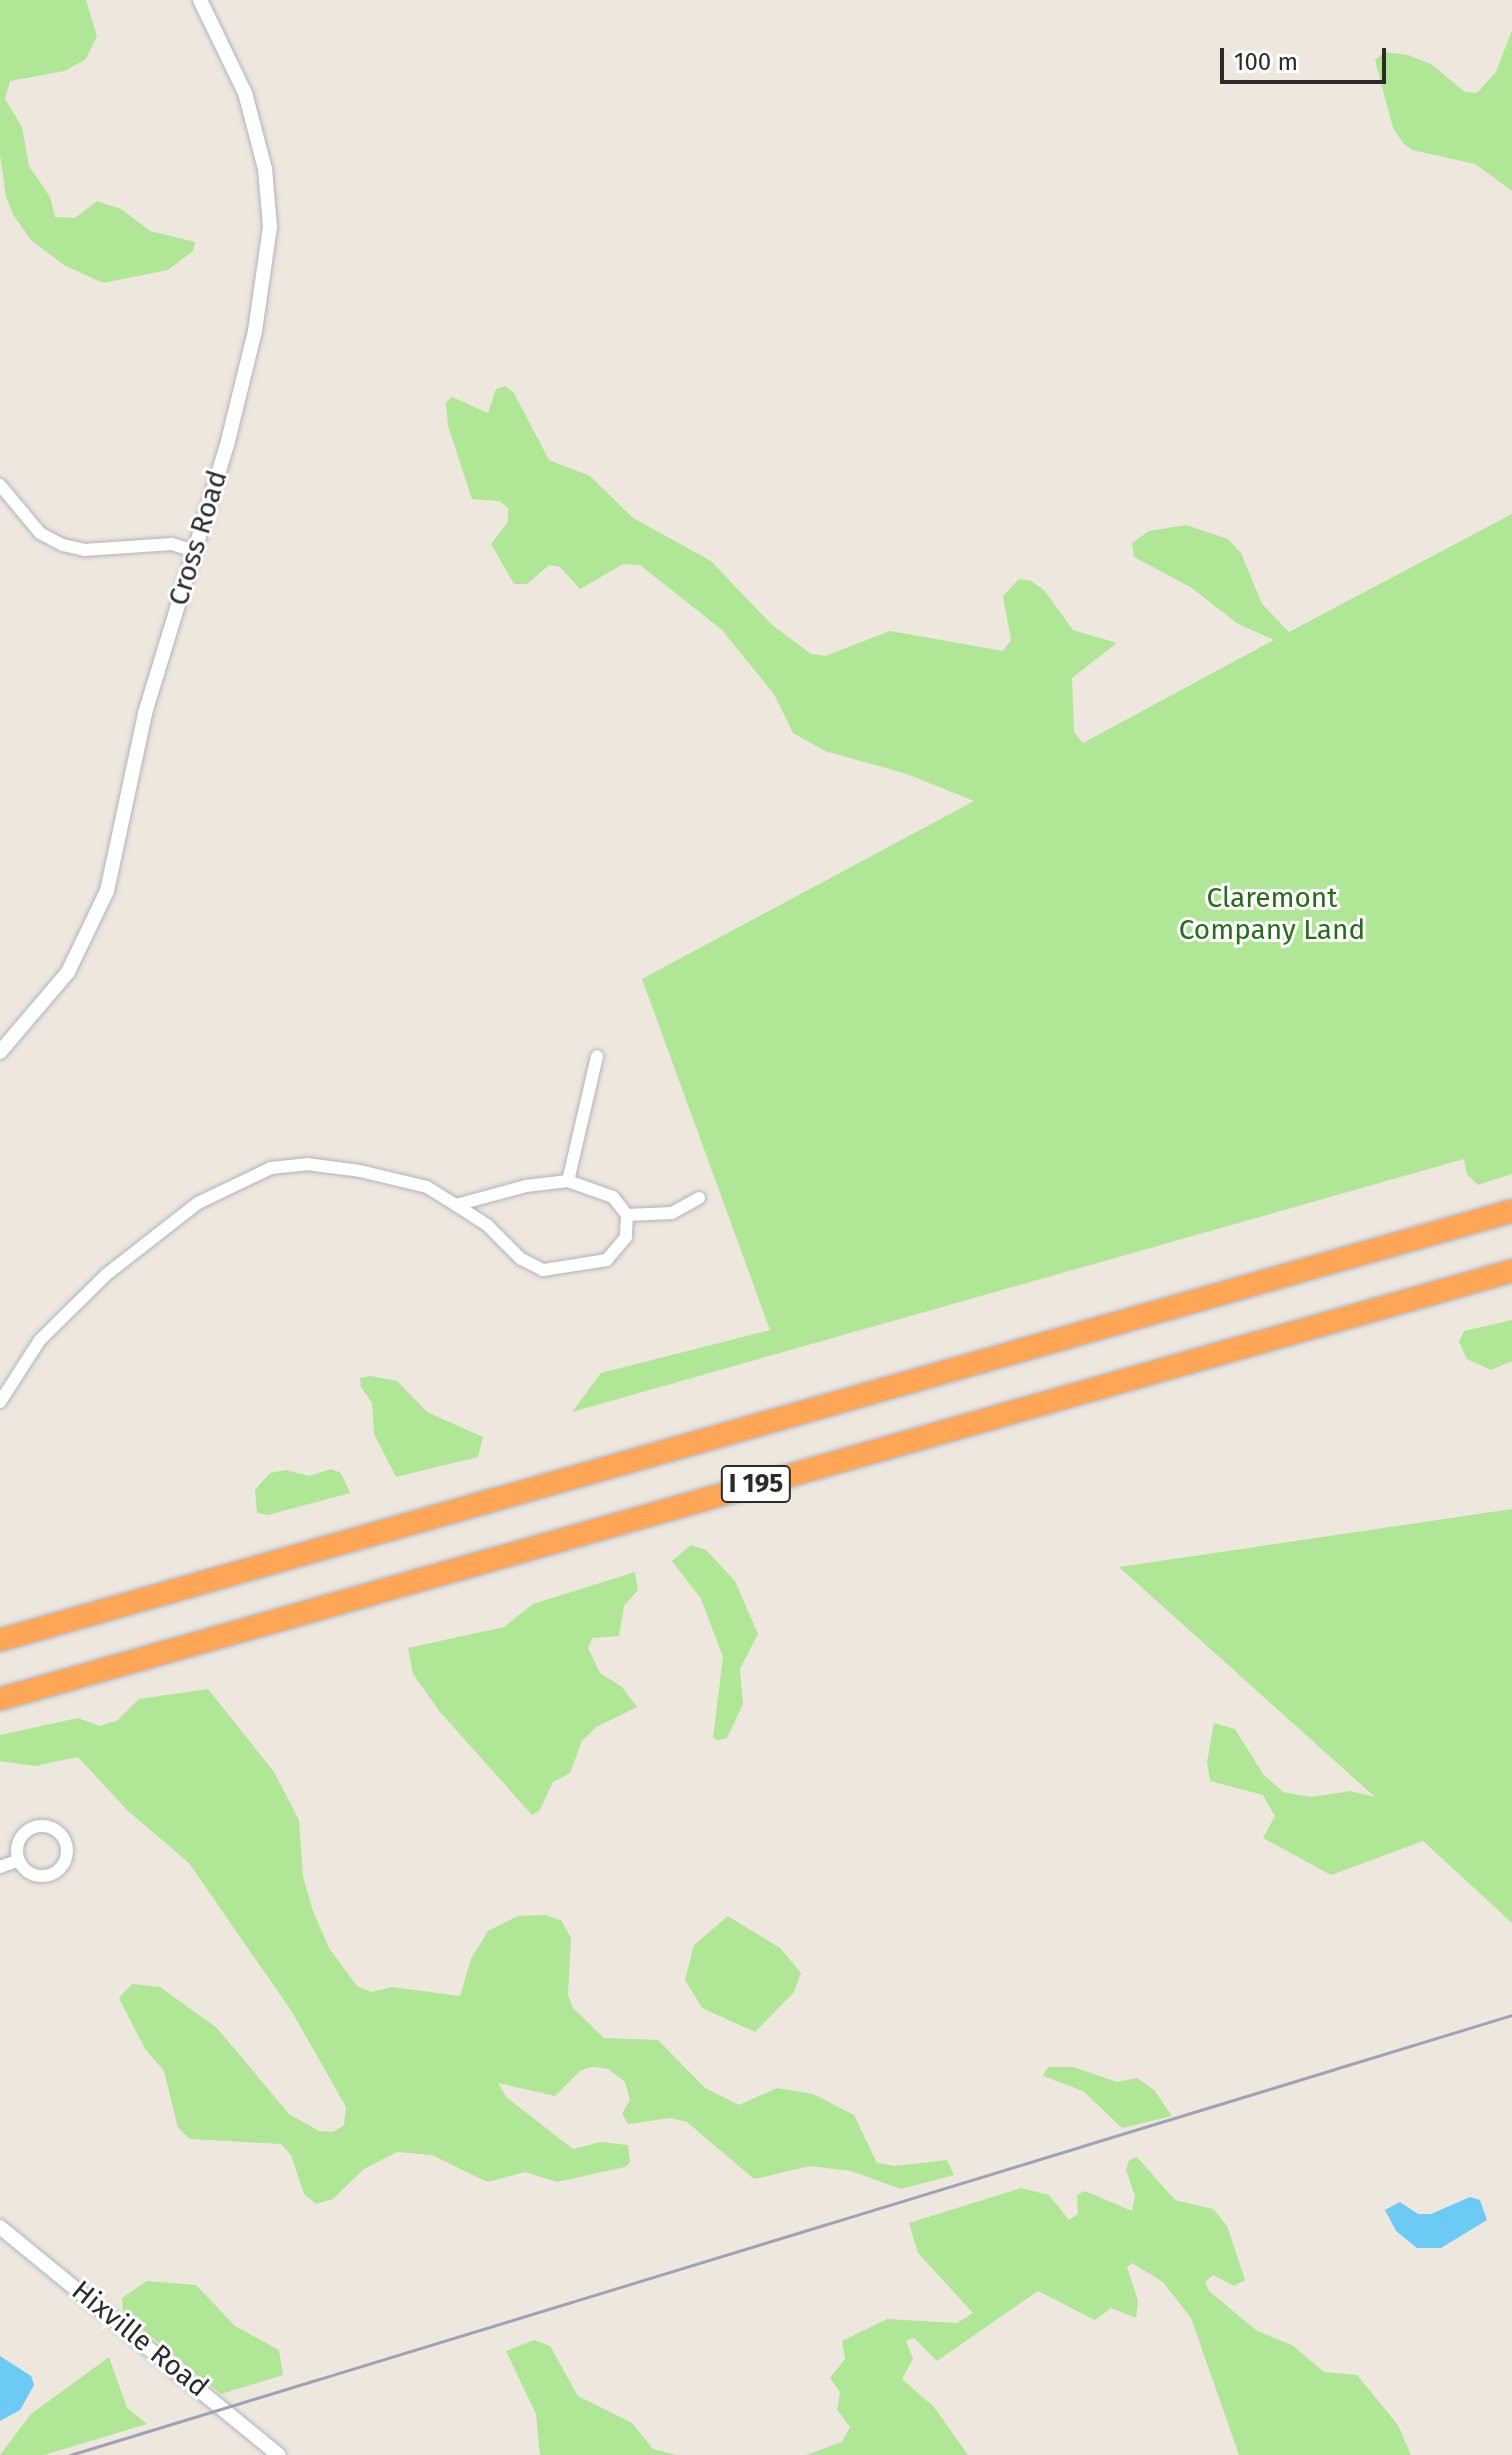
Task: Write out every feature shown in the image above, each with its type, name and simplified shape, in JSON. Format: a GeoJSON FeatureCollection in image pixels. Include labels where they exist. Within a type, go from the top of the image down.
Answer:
{"type":"FeatureCollection","features":[{"type":"Feature","properties":{"kind":"highway","name":"I 195"},"geometry":{"type":"LineString","coordinates":[[0,1640],[1512,1211]]}},
{"type":"Feature","properties":{"kind":"highway","name":"I 195"},"geometry":{"type":"LineString","coordinates":[[0,1699],[1512,1271]]}},
{"type":"Feature","properties":{"kind":"street","name":"Cross Road"},"geometry":{"type":"LineString","coordinates":[[0,1052],[68,972],[97,918],[149,697],[227,445],[255,331],[270,227],[255,123],[229,55],[200,0]]}},
{"type":"Feature","properties":{"kind":"street"},"geometry":{"type":"LineString","coordinates":[[0,485],[40,533],[63,545],[84,550],[172,544],[193,551]]}},
{"type":"Feature","properties":{"kind":"street"},"geometry":{"type":"LineString","coordinates":[[568,1181],[597,1056]]}},
{"type":"Feature","properties":{"kind":"street"},"geometry":{"type":"LineString","coordinates":[[0,1402],[40,1340],[107,1274],[198,1203],[271,1168],[330,1166],[427,1187],[487,1225],[521,1259],[543,1270],[607,1260],[626,1237],[627,1215],[613,1197],[568,1181],[526,1186],[456,1205]]}},
{"type":"Feature","properties":{"kind":"street"},"geometry":{"type":"LineString","coordinates":[[627,1215],[672,1213],[699,1198]]}},
{"type":"Feature","properties":{"kind":"street"},"geometry":{"type":"LineString","coordinates":[[33,1828],[52,1828],[65,1841],[65,1860],[52,1874],[33,1873],[19,1860],[19,1841],[33,1828]]}},
{"type":"Feature","properties":{"kind":"street"},"geometry":{"type":"LineString","coordinates":[[0,1867],[19,1860]]}},
{"type":"Feature","properties":{"kind":"street","name":"Hixville Road"},"geometry":{"type":"LineString","coordinates":[[0,2227],[279,2455]]}},
{"type":"Feature","properties":{"kind":"green space"},"geometry":{"type":"Polygon","coordinates":[[[0,0],[86,0],[97,36],[86,59],[65,71],[10,81],[5,99],[22,127],[29,166],[50,197],[55,217],[75,218],[97,201],[121,209],[150,231],[195,242],[193,251],[168,270],[103,283],[64,265],[31,240],[14,216],[6,197],[0,154],[0,0]]]}},
{"type":"Feature","properties":{"kind":"green space"},"geometry":{"type":"Polygon","coordinates":[[[1512,30],[1512,191],[1475,164],[1412,150],[1403,143],[1393,128],[1375,60],[1384,52],[1408,55],[1431,64],[1465,92],[1477,93],[1496,72],[1512,30]]]}},
{"type":"Feature","properties":{"kind":"green space","name":"Claremont Company Land"},"geometry":{"type":"Polygon","coordinates":[[[505,386],[514,393],[549,460],[590,476],[633,518],[711,561],[771,624],[811,654],[825,656],[890,631],[1003,651],[1011,640],[1003,596],[1019,579],[1031,581],[1044,590],[1073,630],[1117,643],[1072,678],[1074,732],[1083,743],[1274,640],[1238,624],[1192,588],[1134,557],[1132,543],[1149,531],[1186,525],[1228,539],[1241,553],[1262,604],[1289,632],[1512,514],[1512,1174],[1478,1185],[1467,1174],[1464,1159],[572,1412],[601,1373],[770,1330],[642,979],[974,801],[907,774],[825,751],[793,733],[774,694],[722,630],[640,565],[623,564],[580,589],[560,567],[549,565],[527,584],[514,584],[491,544],[508,522],[508,508],[499,501],[472,499],[448,426],[446,402],[452,397],[488,413],[496,389],[505,386]]]}},
{"type":"Feature","properties":{"kind":"green space"},"geometry":{"type":"Polygon","coordinates":[[[1512,1320],[1512,1361],[1491,1370],[1467,1359],[1459,1342],[1464,1331],[1512,1320]]]}},
{"type":"Feature","properties":{"kind":"green space"},"geometry":{"type":"Polygon","coordinates":[[[371,1376],[397,1381],[427,1412],[483,1437],[478,1457],[396,1477],[374,1434],[372,1403],[361,1387],[360,1378],[371,1376]]]}},
{"type":"Feature","properties":{"kind":"green space"},"geometry":{"type":"Polygon","coordinates":[[[331,1469],[341,1473],[350,1493],[268,1515],[257,1513],[255,1490],[270,1473],[286,1470],[309,1476],[331,1469]]]}},
{"type":"Feature","properties":{"kind":"green space"},"geometry":{"type":"Polygon","coordinates":[[[1512,1509],[1512,1923],[1423,1841],[1331,1875],[1263,1838],[1275,1816],[1263,1795],[1210,1781],[1207,1762],[1214,1723],[1235,1729],[1263,1774],[1283,1792],[1311,1797],[1350,1791],[1375,1797],[1119,1567],[1512,1509]]]}},
{"type":"Feature","properties":{"kind":"green space"},"geometry":{"type":"Polygon","coordinates":[[[691,1545],[706,1550],[735,1581],[758,1634],[740,1669],[743,1704],[727,1738],[718,1740],[713,1738],[723,1657],[701,1599],[672,1561],[691,1545]]]}},
{"type":"Feature","properties":{"kind":"green space"},"geometry":{"type":"Polygon","coordinates":[[[635,1572],[638,1590],[624,1606],[619,1636],[592,1638],[588,1648],[600,1673],[622,1687],[637,1707],[596,1727],[582,1741],[570,1773],[553,1782],[539,1811],[532,1815],[440,1712],[413,1674],[408,1648],[504,1627],[533,1604],[635,1572]]]}},
{"type":"Feature","properties":{"kind":"green space"},"geometry":{"type":"Polygon","coordinates":[[[208,1689],[274,1772],[299,1820],[303,1877],[313,1911],[329,1948],[357,1986],[371,1992],[392,1987],[460,1996],[471,1959],[488,1931],[518,1916],[545,1915],[561,1920],[571,1938],[568,1995],[573,2008],[604,2038],[658,2040],[705,2088],[739,2105],[777,2088],[813,2094],[854,2115],[877,2163],[895,2166],[947,2160],[954,2175],[901,2189],[851,2171],[810,2166],[754,2179],[687,2122],[670,2118],[628,2124],[622,2114],[630,2100],[625,2082],[608,2069],[593,2067],[581,2070],[555,2096],[498,2083],[506,2097],[573,2149],[601,2142],[628,2145],[630,2162],[625,2167],[557,2182],[525,2172],[487,2182],[432,2155],[397,2152],[364,2169],[333,2199],[316,2204],[304,2194],[291,2155],[281,2144],[190,2139],[178,2128],[164,2071],[145,2049],[119,1998],[132,1984],[160,1987],[217,2028],[289,2114],[319,2131],[333,2132],[344,2125],[346,2107],[292,2012],[189,1863],[127,1810],[78,1757],[35,1766],[0,1761],[0,1735],[78,1718],[100,1726],[118,1720],[139,1699],[208,1689]]]}},
{"type":"Feature","properties":{"kind":"green space"},"geometry":{"type":"Polygon","coordinates":[[[728,1916],[780,1948],[801,1973],[794,1992],[755,2032],[702,2008],[685,1980],[694,1945],[728,1916]]]}},
{"type":"Feature","properties":{"kind":"green space"},"geometry":{"type":"Polygon","coordinates":[[[1048,2067],[1073,2067],[1117,2082],[1137,2078],[1154,2090],[1172,2116],[1122,2128],[1083,2091],[1043,2076],[1048,2067]]]}},
{"type":"Feature","properties":{"kind":"green space"},"geometry":{"type":"Polygon","coordinates":[[[1137,2157],[1175,2200],[1213,2209],[1227,2226],[1245,2280],[1234,2286],[1213,2275],[1205,2282],[1209,2291],[1257,2331],[1292,2345],[1324,2372],[1357,2375],[1398,2425],[1411,2455],[1239,2455],[1191,2318],[1163,2282],[1132,2263],[1127,2267],[1138,2301],[1136,2318],[1111,2308],[1095,2320],[1038,2291],[937,2361],[914,2338],[906,2341],[913,2359],[902,2379],[934,2407],[968,2455],[806,2455],[842,2442],[850,2427],[837,2410],[840,2392],[830,2378],[845,2359],[842,2341],[887,2319],[957,2323],[973,2313],[918,2253],[909,2223],[1021,2188],[1049,2195],[1069,2220],[1078,2214],[1077,2195],[1085,2191],[1132,2211],[1135,2196],[1126,2170],[1129,2160],[1137,2157]]]}},
{"type":"Feature","properties":{"kind":"green space"},"geometry":{"type":"Polygon","coordinates":[[[147,2281],[196,2285],[235,2326],[279,2350],[283,2375],[221,2394],[123,2313],[122,2298],[147,2281]]]}},
{"type":"Feature","properties":{"kind":"green space"},"geometry":{"type":"Polygon","coordinates":[[[534,2340],[550,2346],[578,2396],[632,2423],[653,2449],[676,2455],[540,2455],[536,2414],[506,2351],[534,2340]]]}},
{"type":"Feature","properties":{"kind":"green space"},"geometry":{"type":"Polygon","coordinates":[[[109,2357],[127,2408],[147,2424],[44,2455],[0,2455],[31,2414],[109,2357]]]}},
{"type":"Feature","properties":{"kind":"water"},"geometry":{"type":"Polygon","coordinates":[[[1470,2197],[1480,2200],[1487,2220],[1441,2248],[1417,2248],[1396,2231],[1385,2210],[1400,2202],[1418,2214],[1431,2214],[1470,2197]]]}},
{"type":"Feature","properties":{"kind":"water"},"geometry":{"type":"Polygon","coordinates":[[[0,2356],[31,2376],[34,2385],[20,2410],[0,2421],[0,2356]]]}},
{"type":"Feature","properties":{"kind":"railway"},"geometry":{"type":"LineString","coordinates":[[70,2455],[1512,2015]]}}]}
